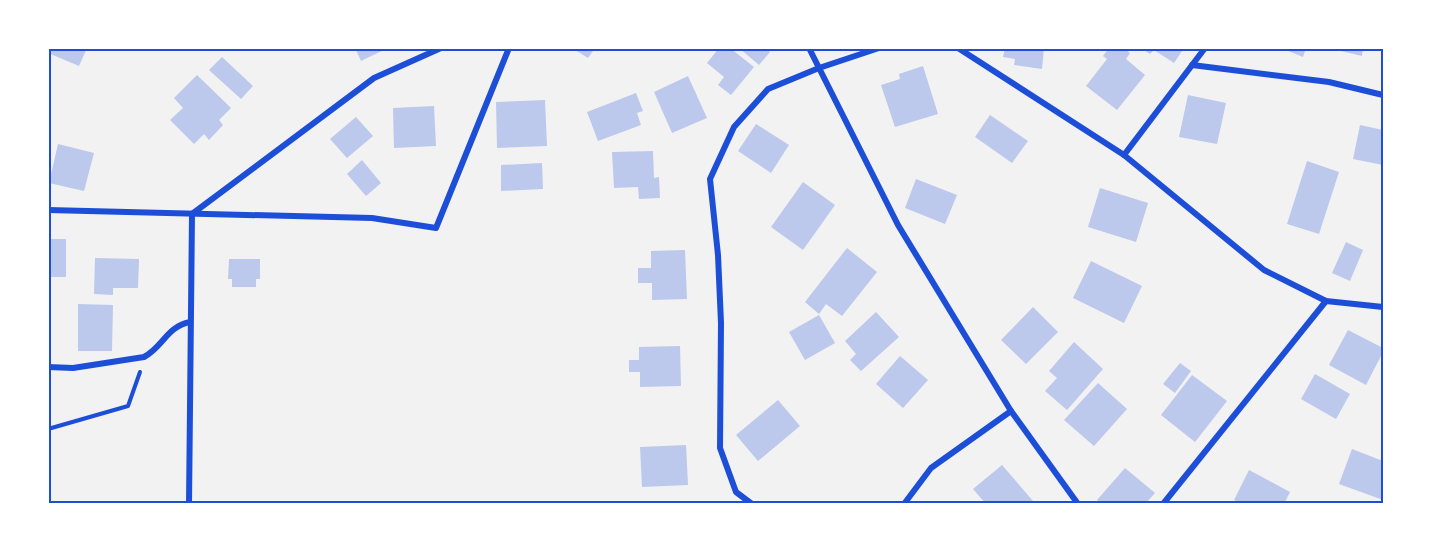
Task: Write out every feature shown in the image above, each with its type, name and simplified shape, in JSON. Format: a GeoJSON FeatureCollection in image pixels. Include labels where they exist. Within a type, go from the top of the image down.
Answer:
{"type":"FeatureCollection","features":[{"type":"Feature","properties":{"kind":"street"},"geometry":{"type":"LineString","coordinates":[[192,214],[374,78],[441,48]]}},
{"type":"Feature","properties":{"kind":"street"},"geometry":{"type":"LineString","coordinates":[[48,210],[372,218],[436,228],[509,48]]}},
{"type":"Feature","properties":{"kind":"street"},"geometry":{"type":"LineString","coordinates":[[809,48],[898,225],[1011,411],[1078,504]]}},
{"type":"Feature","properties":{"kind":"street"},"geometry":{"type":"LineString","coordinates":[[752,504],[736,492],[720,448],[721,323],[718,255],[710,179],[734,127],[768,89],[819,68],[879,48]]}},
{"type":"Feature","properties":{"kind":"street"},"geometry":{"type":"LineString","coordinates":[[958,48],[1124,155],[1264,270],[1326,301],[1383,307]]}},
{"type":"Feature","properties":{"kind":"street"},"geometry":{"type":"LineString","coordinates":[[1124,155],[1204,48]]}},
{"type":"Feature","properties":{"kind":"street"},"geometry":{"type":"LineString","coordinates":[[1192,65],[1329,82],[1383,95]]}},
{"type":"Feature","properties":{"kind":"street"},"geometry":{"type":"LineString","coordinates":[[189,504],[192,214]]}},
{"type":"Feature","properties":{"kind":"street"},"geometry":{"type":"LineString","coordinates":[[1163,504],[1326,301]]}},
{"type":"Feature","properties":{"kind":"street"},"geometry":{"type":"LineString","coordinates":[[48,367],[73,368],[135,360],[153,352],[175,327],[190,322]]}},
{"type":"Feature","properties":{"kind":"street"},"geometry":{"type":"LineString","coordinates":[[904,504],[931,468],[1011,411]]}},
{"type":"Feature","properties":{"kind":"path"},"geometry":{"type":"LineString","coordinates":[[48,429],[128,406],[144,357]]}},
{"type":"Feature","properties":{"kind":"building"},"geometry":{"type":"Polygon","coordinates":[[[48,48],[87,48],[79,66],[48,53],[48,48]]]}},
{"type":"Feature","properties":{"kind":"building"},"geometry":{"type":"Polygon","coordinates":[[[355,48],[388,48],[361,61],[355,48]]]}},
{"type":"Feature","properties":{"kind":"building"},"geometry":{"type":"Polygon","coordinates":[[[572,48],[595,48],[588,58],[572,48]]]}},
{"type":"Feature","properties":{"kind":"building"},"geometry":{"type":"Polygon","coordinates":[[[719,48],[730,48],[754,67],[731,95],[718,85],[724,77],[707,63],[719,48]]]}},
{"type":"Feature","properties":{"kind":"building"},"geometry":{"type":"Polygon","coordinates":[[[739,48],[765,48],[770,52],[759,65],[739,48]]]}},
{"type":"Feature","properties":{"kind":"building"},"geometry":{"type":"Polygon","coordinates":[[[1005,48],[1044,48],[1042,69],[1014,65],[1015,59],[1003,57],[1005,48]]]}},
{"type":"Feature","properties":{"kind":"building"},"geometry":{"type":"Polygon","coordinates":[[[1109,48],[1124,48],[1130,53],[1126,59],[1145,75],[1117,110],[1086,86],[1107,59],[1103,56],[1109,48]]]}},
{"type":"Feature","properties":{"kind":"building"},"geometry":{"type":"Polygon","coordinates":[[[1141,48],[1184,48],[1174,63],[1154,50],[1150,54],[1141,48]]]}},
{"type":"Feature","properties":{"kind":"building"},"geometry":{"type":"Polygon","coordinates":[[[1281,48],[1306,48],[1303,57],[1281,48]]]}},
{"type":"Feature","properties":{"kind":"building"},"geometry":{"type":"Polygon","coordinates":[[[1342,48],[1363,48],[1362,56],[1341,51],[1342,48]]]}},
{"type":"Feature","properties":{"kind":"building"},"geometry":{"type":"Polygon","coordinates":[[[222,57],[253,86],[241,99],[209,70],[222,57]]]}},
{"type":"Feature","properties":{"kind":"building"},"geometry":{"type":"Polygon","coordinates":[[[923,66],[938,114],[895,127],[881,85],[900,79],[899,74],[923,66]]]}},
{"type":"Feature","properties":{"kind":"building"},"geometry":{"type":"Polygon","coordinates":[[[197,75],[231,108],[219,120],[223,125],[209,140],[204,134],[194,144],[170,120],[183,108],[174,98],[197,75]]]}},
{"type":"Feature","properties":{"kind":"building"},"geometry":{"type":"Polygon","coordinates":[[[688,76],[707,118],[672,133],[654,92],[688,76]]]}},
{"type":"Feature","properties":{"kind":"building"},"geometry":{"type":"Polygon","coordinates":[[[636,93],[643,111],[637,113],[641,125],[598,141],[587,112],[636,93]]]}},
{"type":"Feature","properties":{"kind":"building"},"geometry":{"type":"Polygon","coordinates":[[[1188,95],[1226,103],[1217,144],[1179,137],[1188,95]]]}},
{"type":"Feature","properties":{"kind":"building"},"geometry":{"type":"Polygon","coordinates":[[[545,100],[547,146],[497,148],[496,102],[545,100]]]}},
{"type":"Feature","properties":{"kind":"building"},"geometry":{"type":"Polygon","coordinates":[[[434,106],[436,146],[394,148],[393,108],[434,106]]]}},
{"type":"Feature","properties":{"kind":"building"},"geometry":{"type":"Polygon","coordinates":[[[990,115],[1028,141],[1012,163],[975,137],[990,115]]]}},
{"type":"Feature","properties":{"kind":"building"},"geometry":{"type":"Polygon","coordinates":[[[356,117],[373,136],[347,158],[330,139],[356,117]]]}},
{"type":"Feature","properties":{"kind":"building"},"geometry":{"type":"Polygon","coordinates":[[[756,124],[789,145],[771,173],[738,151],[756,124]]]}},
{"type":"Feature","properties":{"kind":"building"},"geometry":{"type":"Polygon","coordinates":[[[1360,125],[1383,130],[1383,165],[1353,159],[1360,125]]]}},
{"type":"Feature","properties":{"kind":"building"},"geometry":{"type":"Polygon","coordinates":[[[58,144],[94,153],[84,191],[49,183],[58,144]]]}},
{"type":"Feature","properties":{"kind":"building"},"geometry":{"type":"Polygon","coordinates":[[[653,151],[654,178],[659,177],[660,198],[639,199],[638,187],[614,188],[612,152],[653,151]]]}},
{"type":"Feature","properties":{"kind":"building"},"geometry":{"type":"Polygon","coordinates":[[[362,160],[381,183],[366,196],[347,174],[362,160]]]}},
{"type":"Feature","properties":{"kind":"building"},"geometry":{"type":"Polygon","coordinates":[[[1307,161],[1339,172],[1319,234],[1287,224],[1307,161]]]}},
{"type":"Feature","properties":{"kind":"building"},"geometry":{"type":"Polygon","coordinates":[[[542,163],[543,189],[501,191],[501,165],[542,163]]]}},
{"type":"Feature","properties":{"kind":"building"},"geometry":{"type":"Polygon","coordinates":[[[916,179],[957,195],[945,224],[905,208],[916,179]]]}},
{"type":"Feature","properties":{"kind":"building"},"geometry":{"type":"Polygon","coordinates":[[[803,182],[835,205],[803,250],[771,227],[803,182]]]}},
{"type":"Feature","properties":{"kind":"building"},"geometry":{"type":"Polygon","coordinates":[[[1100,188],[1148,203],[1136,242],[1088,227],[1100,188]]]}},
{"type":"Feature","properties":{"kind":"building"},"geometry":{"type":"Polygon","coordinates":[[[48,239],[66,239],[66,277],[48,277],[48,239]]]}},
{"type":"Feature","properties":{"kind":"building"},"geometry":{"type":"Polygon","coordinates":[[[1346,242],[1363,250],[1350,281],[1332,273],[1346,242]]]}},
{"type":"Feature","properties":{"kind":"building"},"geometry":{"type":"Polygon","coordinates":[[[847,248],[877,272],[842,316],[826,304],[819,314],[805,302],[847,248]]]}},
{"type":"Feature","properties":{"kind":"building"},"geometry":{"type":"Polygon","coordinates":[[[685,250],[687,299],[652,300],[652,283],[638,283],[638,268],[651,268],[651,251],[685,250]]]}},
{"type":"Feature","properties":{"kind":"building"},"geometry":{"type":"Polygon","coordinates":[[[95,258],[139,259],[138,288],[113,288],[113,295],[94,294],[95,258]]]}},
{"type":"Feature","properties":{"kind":"building"},"geometry":{"type":"Polygon","coordinates":[[[229,259],[260,259],[260,279],[256,279],[256,287],[232,287],[232,279],[228,279],[229,259]]]}},
{"type":"Feature","properties":{"kind":"building"},"geometry":{"type":"Polygon","coordinates":[[[1091,261],[1142,286],[1124,323],[1073,298],[1091,261]]]}},
{"type":"Feature","properties":{"kind":"building"},"geometry":{"type":"Polygon","coordinates":[[[78,304],[113,305],[112,351],[78,351],[78,304]]]}},
{"type":"Feature","properties":{"kind":"building"},"geometry":{"type":"Polygon","coordinates":[[[1033,307],[1058,332],[1026,364],[1001,340],[1033,307]]]}},
{"type":"Feature","properties":{"kind":"building"},"geometry":{"type":"Polygon","coordinates":[[[876,312],[899,337],[861,371],[850,360],[856,354],[845,341],[876,312]]]}},
{"type":"Feature","properties":{"kind":"building"},"geometry":{"type":"Polygon","coordinates":[[[819,315],[835,343],[805,360],[789,332],[819,315]]]}},
{"type":"Feature","properties":{"kind":"building"},"geometry":{"type":"Polygon","coordinates":[[[1348,330],[1383,348],[1366,385],[1329,365],[1348,330]]]}},
{"type":"Feature","properties":{"kind":"building"},"geometry":{"type":"Polygon","coordinates":[[[1074,342],[1103,369],[1067,410],[1045,391],[1057,378],[1049,371],[1074,342]]]}},
{"type":"Feature","properties":{"kind":"building"},"geometry":{"type":"Polygon","coordinates":[[[680,346],[681,386],[640,387],[640,372],[629,372],[629,360],[639,360],[639,347],[680,346]]]}},
{"type":"Feature","properties":{"kind":"building"},"geometry":{"type":"Polygon","coordinates":[[[900,356],[928,380],[903,408],[876,384],[900,356]]]}},
{"type":"Feature","properties":{"kind":"building"},"geometry":{"type":"Polygon","coordinates":[[[1180,363],[1191,371],[1175,393],[1163,384],[1180,363]]]}},
{"type":"Feature","properties":{"kind":"building"},"geometry":{"type":"Polygon","coordinates":[[[1315,374],[1350,394],[1336,419],[1301,399],[1315,374]]]}},
{"type":"Feature","properties":{"kind":"building"},"geometry":{"type":"Polygon","coordinates":[[[1192,375],[1227,401],[1195,442],[1161,415],[1192,375]]]}},
{"type":"Feature","properties":{"kind":"building"},"geometry":{"type":"Polygon","coordinates":[[[1098,383],[1127,409],[1094,446],[1064,420],[1098,383]]]}},
{"type":"Feature","properties":{"kind":"building"},"geometry":{"type":"Polygon","coordinates":[[[778,400],[800,426],[758,461],[736,435],[778,400]]]}},
{"type":"Feature","properties":{"kind":"building"},"geometry":{"type":"Polygon","coordinates":[[[686,445],[688,485],[642,487],[640,447],[686,445]]]}},
{"type":"Feature","properties":{"kind":"building"},"geometry":{"type":"Polygon","coordinates":[[[1352,449],[1383,461],[1383,500],[1339,484],[1352,449]]]}},
{"type":"Feature","properties":{"kind":"building"},"geometry":{"type":"Polygon","coordinates":[[[1002,465],[1033,501],[1029,504],[986,504],[973,489],[1002,465]]]}},
{"type":"Feature","properties":{"kind":"building"},"geometry":{"type":"Polygon","coordinates":[[[1125,468],[1155,493],[1145,504],[1102,504],[1097,500],[1125,468]]]}},
{"type":"Feature","properties":{"kind":"building"},"geometry":{"type":"Polygon","coordinates":[[[1249,470],[1290,492],[1284,504],[1242,504],[1234,500],[1249,470]]]}}]}
